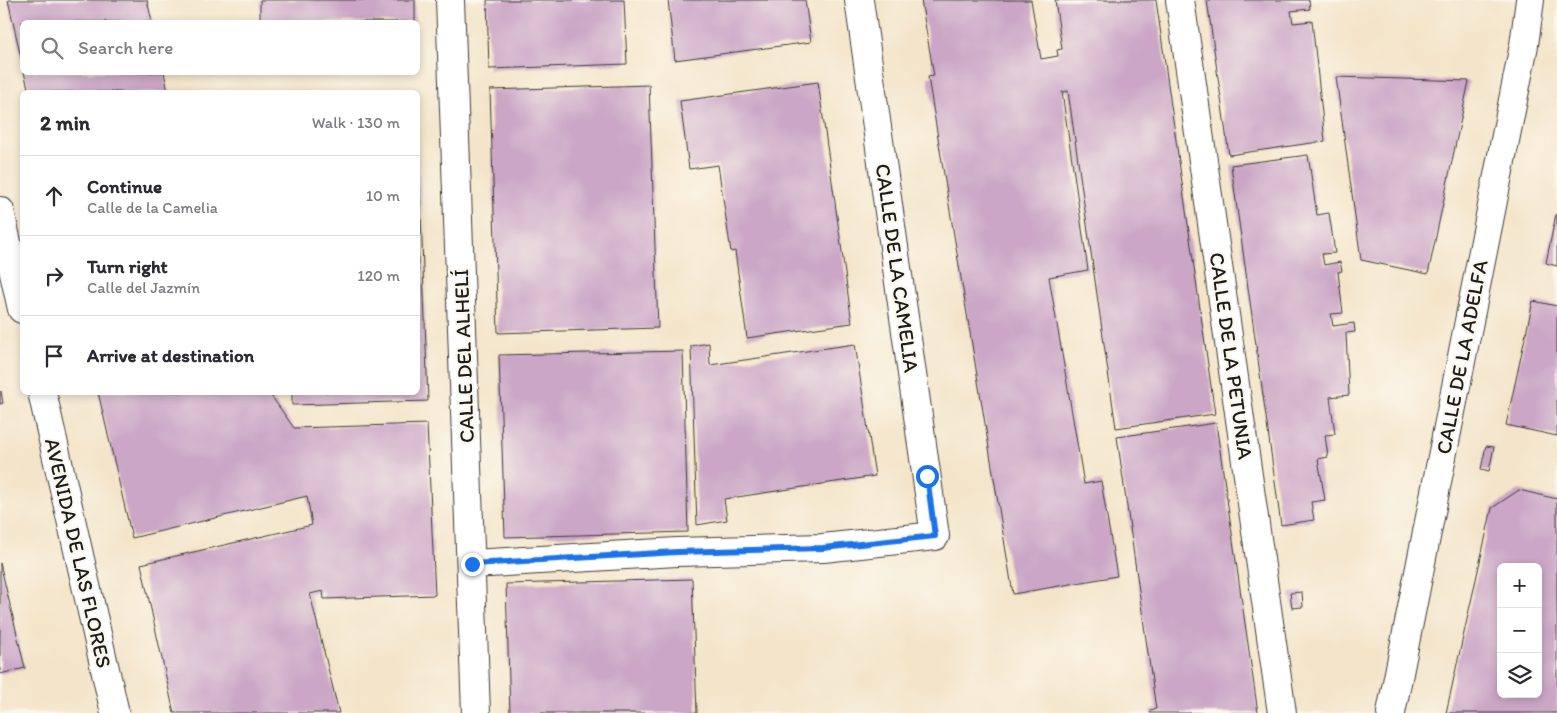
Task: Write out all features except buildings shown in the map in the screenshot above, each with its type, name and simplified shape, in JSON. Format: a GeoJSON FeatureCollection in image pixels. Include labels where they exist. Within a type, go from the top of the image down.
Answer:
{"type":"FeatureCollection","features":[{"type":"Feature","properties":{"kind":"street","name":"CALLE DEL ALHELÍ"},"geometry":{"type":"LineString","coordinates":[[450,0],[476,713]]}},
{"type":"Feature","properties":{"kind":"street","name":"CALLE DE LA CAMELIA"},"geometry":{"type":"LineString","coordinates":[[472,564],[677,552],[823,548],[935,536],[858,0]]}},
{"type":"Feature","properties":{"kind":"street","name":"CALLE DE LA PETUNIA"},"geometry":{"type":"LineString","coordinates":[[1180,0],[1282,713]]}},
{"type":"Feature","properties":{"kind":"street","name":"CALLE DE LA ADELFA"},"geometry":{"type":"LineString","coordinates":[[1391,713],[1520,64],[1530,0]]}},
{"type":"Feature","properties":{"kind":"street"},"geometry":{"type":"LineString","coordinates":[[0,211],[20,300]]}},
{"type":"Feature","properties":{"kind":"street","name":"AVENIDA DE LAS FLORES"},"geometry":{"type":"LineString","coordinates":[[43,395],[115,713]]}},
{"type":"Feature","properties":{"kind":"route"},"geometry":{"type":"LineString","coordinates":[[472,564],[677,552],[823,548],[935,536],[927,476]]}}]}
